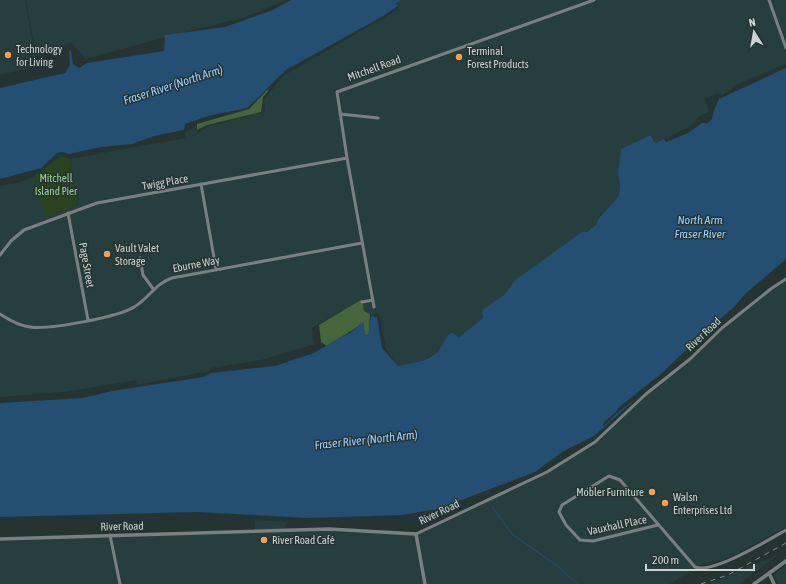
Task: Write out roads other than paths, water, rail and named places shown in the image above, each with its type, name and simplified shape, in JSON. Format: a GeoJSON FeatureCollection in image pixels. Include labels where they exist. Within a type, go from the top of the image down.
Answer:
{"type":"FeatureCollection","features":[{"type":"Feature","properties":{"kind":"street","name":"Mitchell Road"},"geometry":{"type":"LineString","coordinates":[[374,308],[347,158],[337,92],[594,0]]}},
{"type":"Feature","properties":{"kind":"street"},"geometry":{"type":"LineString","coordinates":[[769,0],[786,48]]}},
{"type":"Feature","properties":{"kind":"street"},"geometry":{"type":"LineString","coordinates":[[340,114],[378,118]]}},
{"type":"Feature","properties":{"kind":"street","name":"Twigg Place"},"geometry":{"type":"LineString","coordinates":[[0,256],[11,240],[19,233],[101,202],[347,158]]}},
{"type":"Feature","properties":{"kind":"street"},"geometry":{"type":"LineString","coordinates":[[201,184],[216,270]]}},
{"type":"Feature","properties":{"kind":"street","name":"Page Street"},"geometry":{"type":"LineString","coordinates":[[68,214],[88,320]]}},
{"type":"Feature","properties":{"kind":"street","name":"Eburne Way"},"geometry":{"type":"LineString","coordinates":[[0,314],[14,323],[37,328],[88,320],[125,312],[140,304],[168,279],[362,244]]}},
{"type":"Feature","properties":{"kind":"street"},"geometry":{"type":"LineString","coordinates":[[140,258],[146,280],[154,290]]}},
{"type":"Feature","properties":{"kind":"street","name":"River Road"},"geometry":{"type":"LineString","coordinates":[[0,539],[329,529],[416,534],[547,472],[595,442],[646,394],[690,359],[722,328],[772,288],[786,279]]}},
{"type":"Feature","properties":{"kind":"street"},"geometry":{"type":"LineString","coordinates":[[362,302],[373,300]]}},
{"type":"Feature","properties":{"kind":"street","name":"Vauxhall Place"},"geometry":{"type":"LineString","coordinates":[[658,525],[593,541],[580,540],[566,525],[560,512],[562,505],[609,476],[620,480],[695,567],[701,569],[732,559],[786,530]]}},
{"type":"Feature","properties":{"kind":"street"},"geometry":{"type":"LineString","coordinates":[[416,534],[425,584]]}},
{"type":"Feature","properties":{"kind":"street"},"geometry":{"type":"LineString","coordinates":[[110,536],[120,584]]}},
{"type":"Feature","properties":{"kind":"street"},"geometry":{"type":"LineString","coordinates":[[754,584],[786,561]]}},
{"type":"Feature","properties":{"kind":"street"},"geometry":{"type":"LineString","coordinates":[[769,574],[774,584]]}},
{"type":"Feature","properties":{"kind":"water","name":"Fraser River (North Arm)"},"geometry":{"type":"Polygon","coordinates":[[[291,0],[402,0],[396,3],[398,6],[383,16],[286,70],[247,108],[208,116],[185,124],[184,130],[154,136],[132,144],[101,147],[69,154],[62,152],[57,153],[41,168],[0,179],[0,88],[65,73],[70,65],[69,50],[71,51],[73,64],[79,68],[87,63],[164,51],[165,35],[225,27],[273,10],[291,0]]]}},
{"type":"Feature","properties":{"kind":"water","name":"North Arm Fraser River"},"geometry":{"type":"Polygon","coordinates":[[[786,68],[786,265],[594,436],[562,452],[535,472],[438,509],[402,515],[308,518],[197,512],[0,517],[0,403],[83,398],[112,391],[203,377],[211,373],[275,366],[314,353],[350,333],[363,322],[365,334],[368,336],[371,316],[377,317],[382,348],[398,366],[422,361],[438,352],[449,334],[453,333],[459,337],[483,318],[482,310],[504,295],[514,281],[582,232],[587,232],[597,224],[598,219],[619,196],[620,185],[618,173],[621,149],[651,135],[655,143],[664,139],[666,142],[688,133],[702,123],[708,123],[712,119],[719,99],[786,68]]]}},
{"type":"Feature","properties":{"kind":"waterway"},"geometry":{"type":"LineString","coordinates":[[371,312],[373,317]]}},
{"type":"Feature","properties":{"kind":"waterway"},"geometry":{"type":"LineString","coordinates":[[492,507],[512,534],[560,568],[577,584]]}},
{"type":"Feature","properties":{"kind":"railway"},"geometry":{"type":"LineString","coordinates":[[701,584],[728,575],[786,543]]}},
{"type":"Feature","properties":{"kind":"place","name":"Technology for Living"},"geometry":{"type":"Point","coordinates":[8,55]}},
{"type":"Feature","properties":{"kind":"place","name":"Terminal Forest Products"},"geometry":{"type":"Point","coordinates":[459,57]}},
{"type":"Feature","properties":{"kind":"place","name":"Vault Valet Storage"},"geometry":{"type":"Point","coordinates":[107,254]}},
{"type":"Feature","properties":{"kind":"place","name":"Mobler Furniture"},"geometry":{"type":"Point","coordinates":[652,492]}},
{"type":"Feature","properties":{"kind":"place","name":"Walsn Enterprises Ltd"},"geometry":{"type":"Point","coordinates":[665,503]}},
{"type":"Feature","properties":{"kind":"place","name":"River Road Café"},"geometry":{"type":"Point","coordinates":[264,540]}},
{"type":"Feature","properties":{"kind":"park label","name":"Mitchell Island Pier"},"geometry":{"type":"Point","coordinates":[56,184]}}]}
